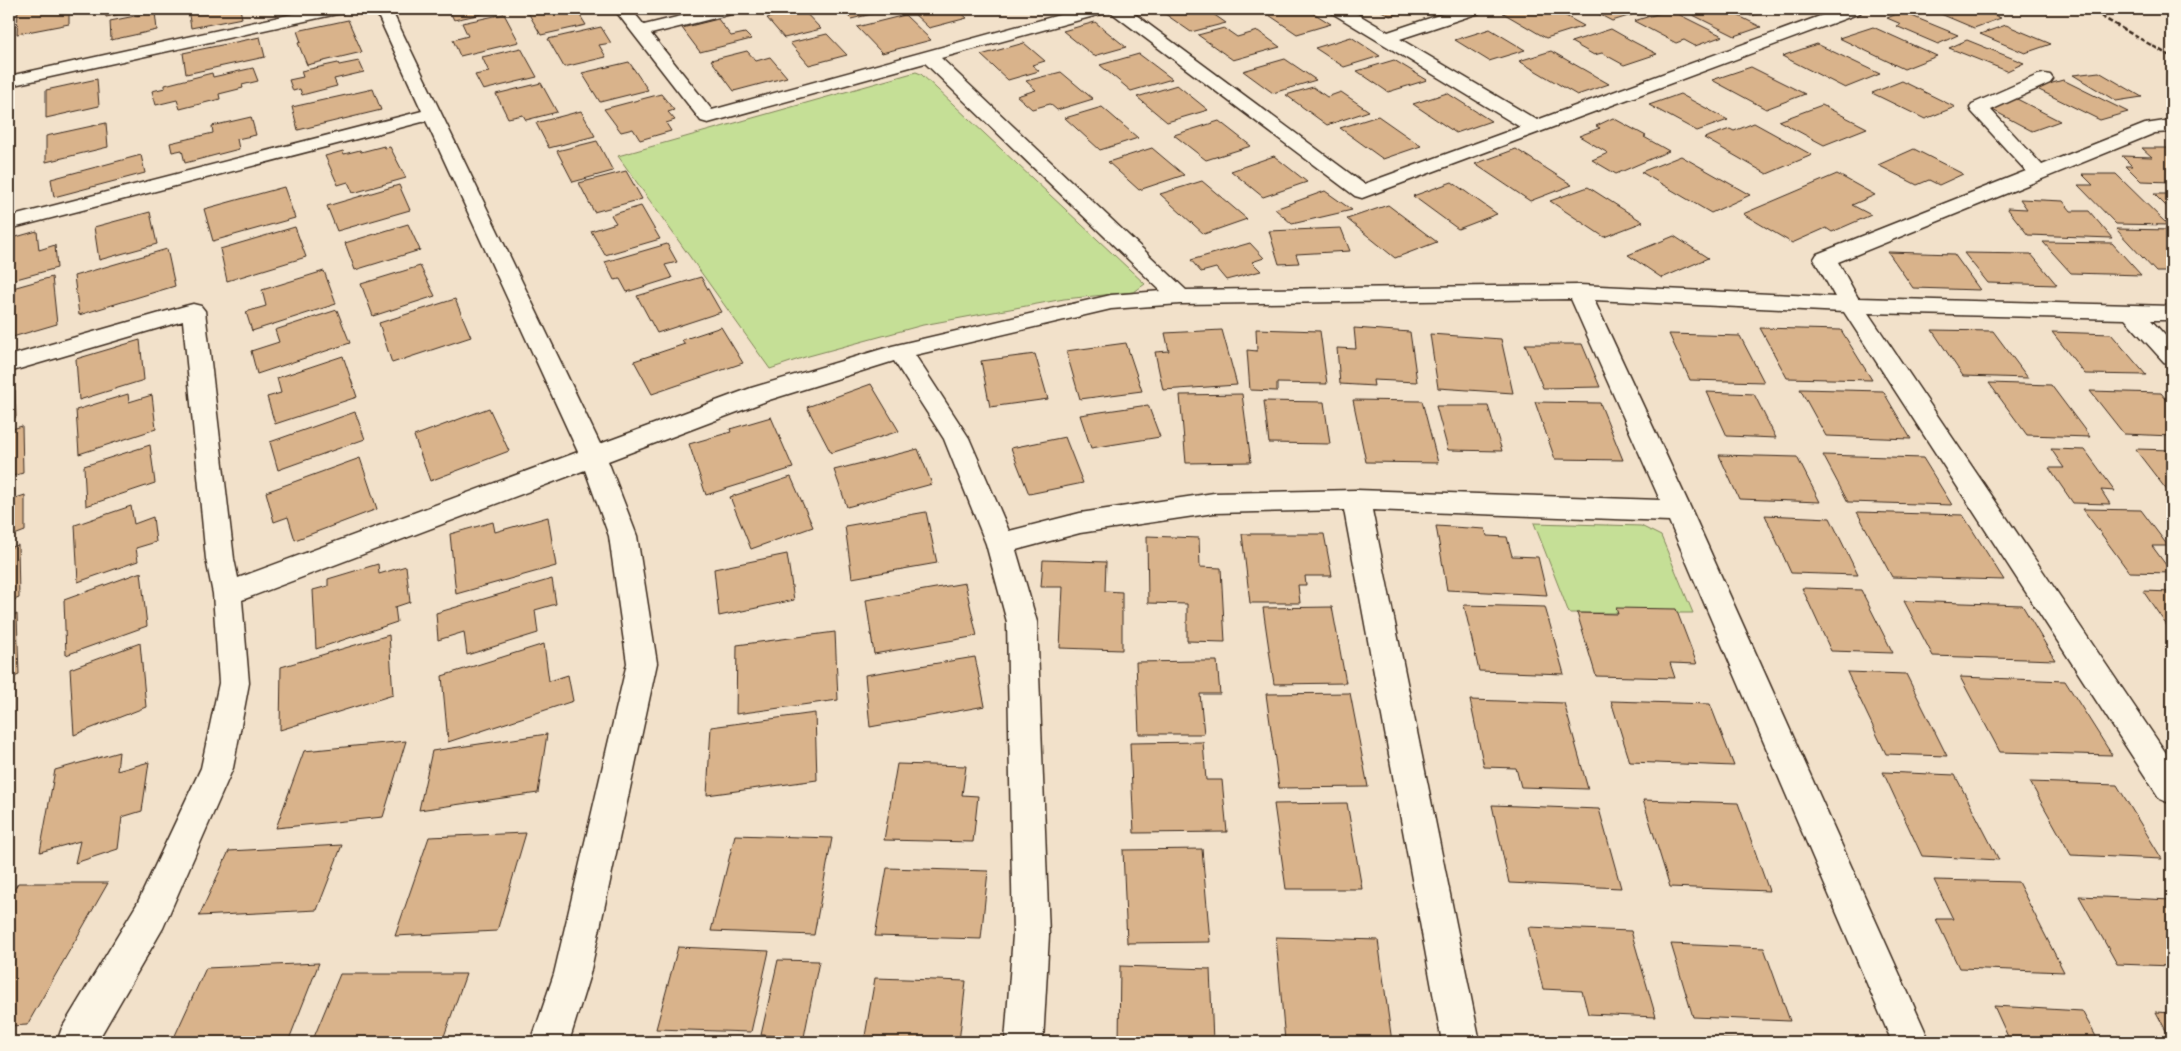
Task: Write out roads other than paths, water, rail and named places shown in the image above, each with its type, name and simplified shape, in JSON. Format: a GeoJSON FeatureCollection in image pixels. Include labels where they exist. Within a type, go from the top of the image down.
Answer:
{"type":"FeatureCollection","features":[{"type":"Feature","properties":{"kind":"street"},"geometry":{"type":"LineString","coordinates":[[9,81],[337,9]]}},
{"type":"Feature","properties":{"kind":"street"},"geometry":{"type":"LineString","coordinates":[[383,9],[593,456],[623,536],[642,663],[572,974],[550,1042]]}},
{"type":"Feature","properties":{"kind":"street"},"geometry":{"type":"LineString","coordinates":[[622,9],[708,117],[1099,9]]}},
{"type":"Feature","properties":{"kind":"street"},"geometry":{"type":"LineString","coordinates":[[640,31],[729,9]]}},
{"type":"Feature","properties":{"kind":"street"},"geometry":{"type":"LineString","coordinates":[[1118,9],[1362,192],[1854,9]]}},
{"type":"Feature","properties":{"kind":"street"},"geometry":{"type":"LineString","coordinates":[[1338,9],[1536,128]]}},
{"type":"Feature","properties":{"kind":"street"},"geometry":{"type":"LineString","coordinates":[[1386,38],[1473,9]]}},
{"type":"Feature","properties":{"kind":"street"},"geometry":{"type":"LineString","coordinates":[[928,56],[1180,298]]}},
{"type":"Feature","properties":{"kind":"street"},"geometry":{"type":"LineString","coordinates":[[2038,174],[1979,108],[2044,79]]}},
{"type":"Feature","properties":{"kind":"street"},"geometry":{"type":"LineString","coordinates":[[9,223],[433,114]]}},
{"type":"Feature","properties":{"kind":"street"},"geometry":{"type":"LineString","coordinates":[[2172,126],[2152,128],[1825,259],[1851,305],[2172,789]]}},
{"type":"Feature","properties":{"kind":"street"},"geometry":{"type":"LineString","coordinates":[[1579,292],[1678,511],[1911,1042]]}},
{"type":"Feature","properties":{"kind":"street"},"geometry":{"type":"LineString","coordinates":[[227,594],[760,394],[900,351],[1111,302],[1180,298],[1579,292],[1851,305],[2172,313]]}},
{"type":"Feature","properties":{"kind":"street"},"geometry":{"type":"LineString","coordinates":[[9,364],[193,311],[220,559],[227,594],[234,683],[217,768],[150,916],[76,1042]]}},
{"type":"Feature","properties":{"kind":"street"},"geometry":{"type":"LineString","coordinates":[[2131,312],[2172,357]]}},
{"type":"Feature","properties":{"kind":"street"},"geometry":{"type":"LineString","coordinates":[[900,351],[956,438],[1000,544],[1022,622],[1031,935],[1024,1042]]}},
{"type":"Feature","properties":{"kind":"street"},"geometry":{"type":"LineString","coordinates":[[1000,544],[1080,523],[1214,503],[1356,500],[1678,511]]}},
{"type":"Feature","properties":{"kind":"street"},"geometry":{"type":"LineString","coordinates":[[1356,500],[1461,1042]]}},
{"type":"Feature","properties":{"kind":"railway"},"geometry":{"type":"LineString","coordinates":[[2088,9],[2172,57]]}}]}
